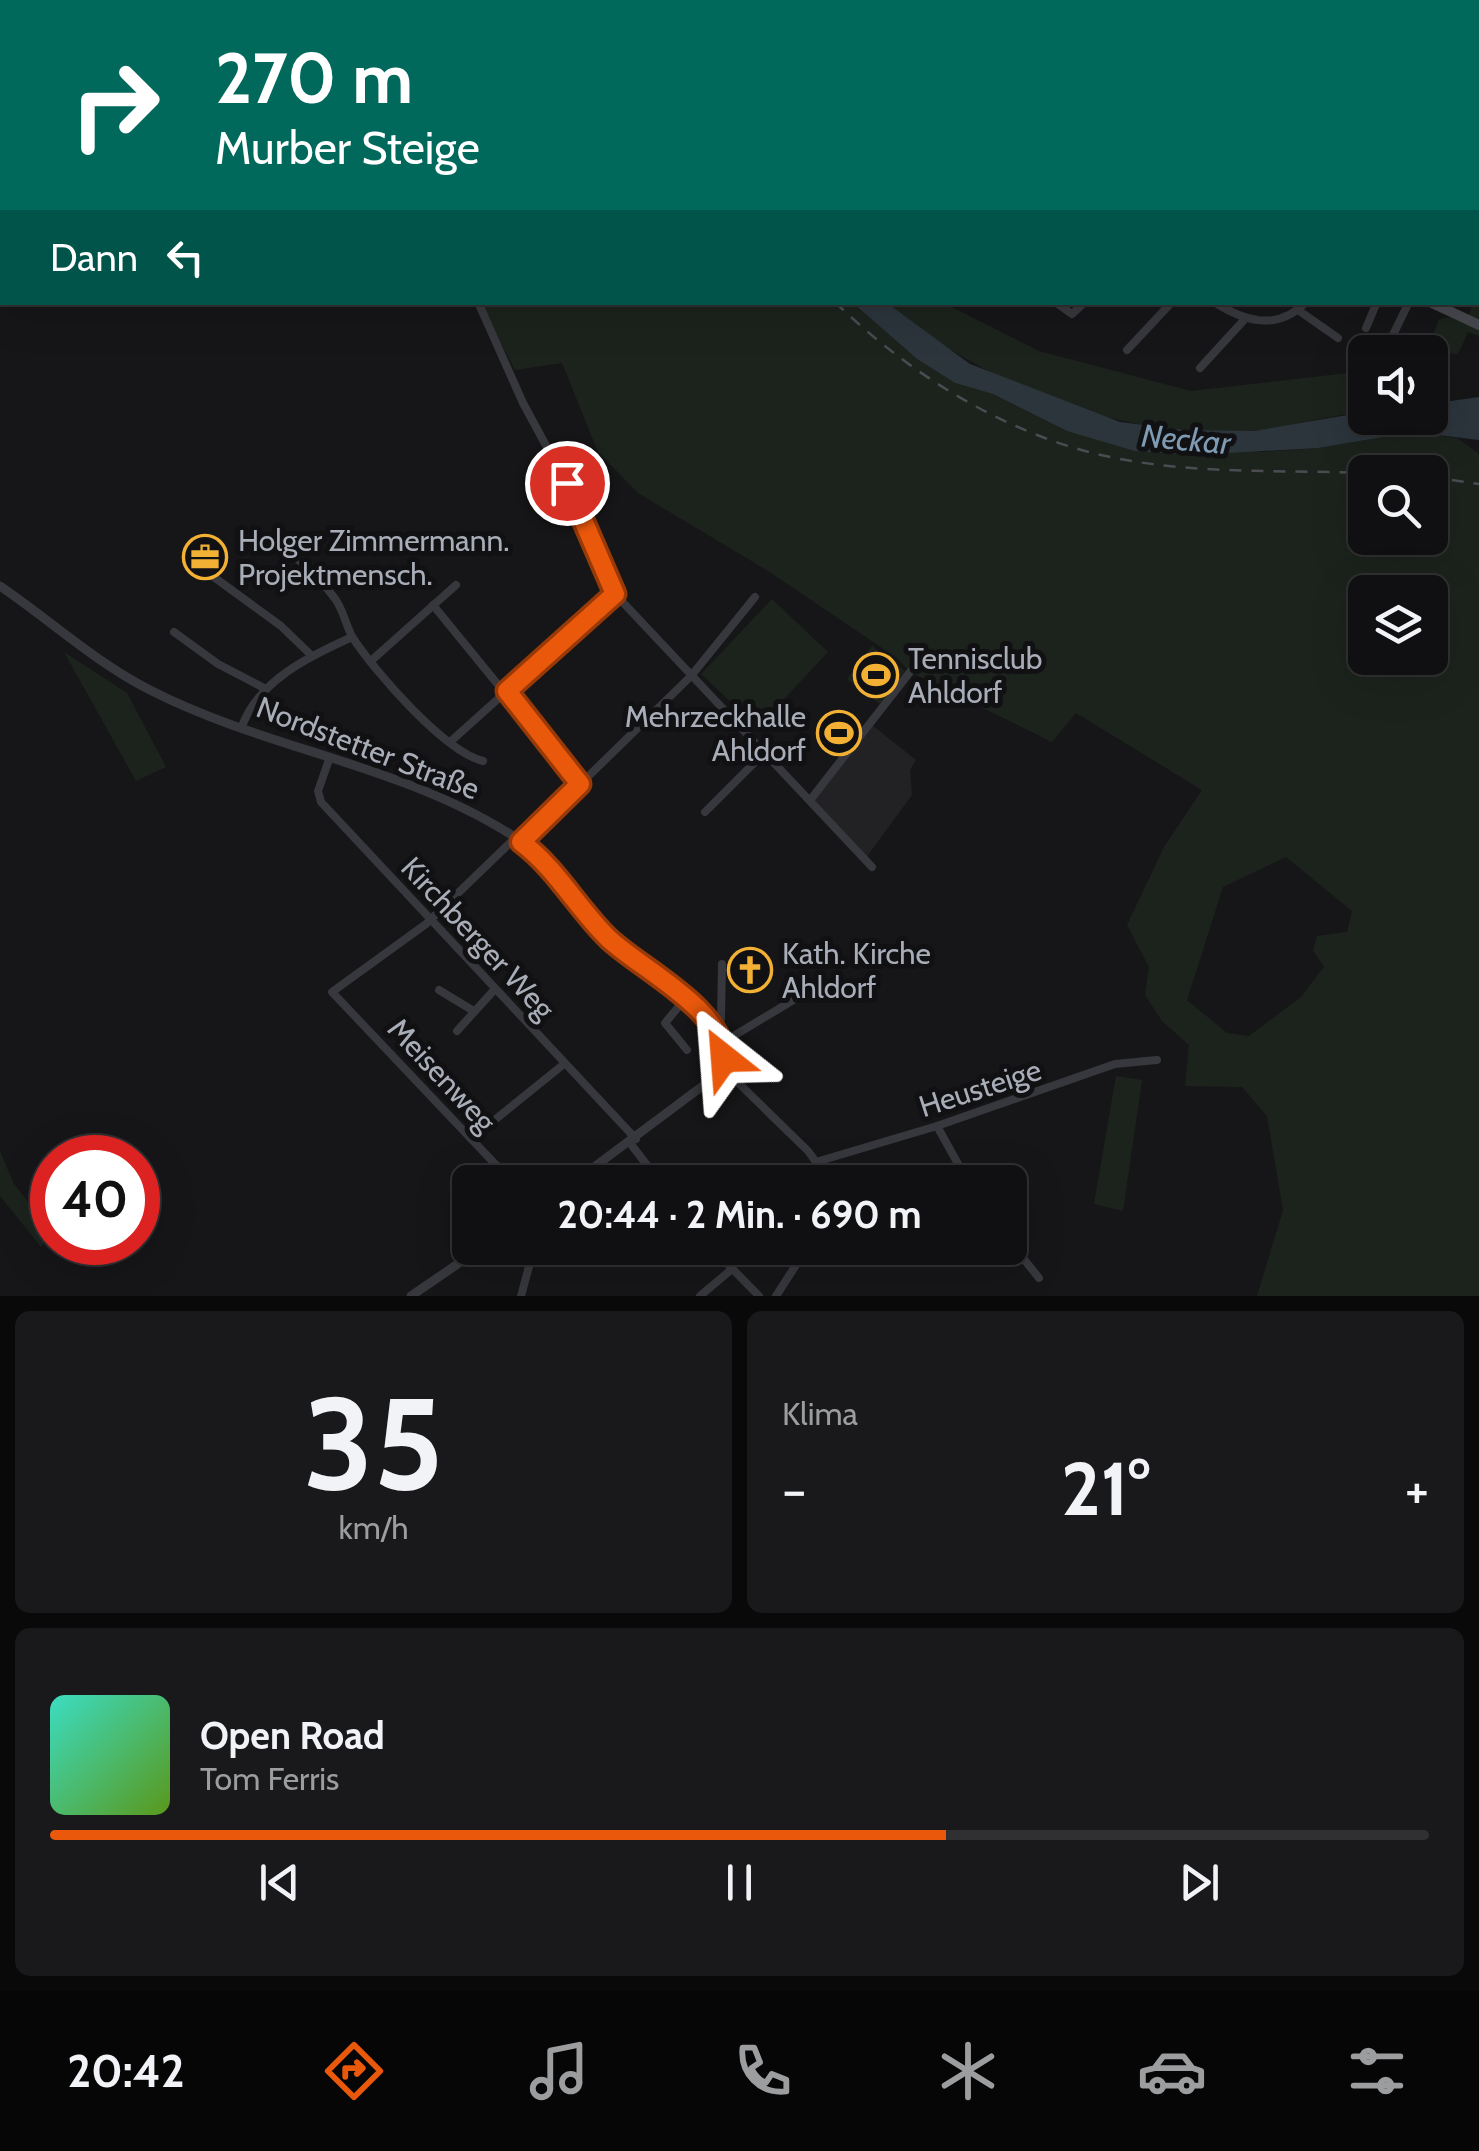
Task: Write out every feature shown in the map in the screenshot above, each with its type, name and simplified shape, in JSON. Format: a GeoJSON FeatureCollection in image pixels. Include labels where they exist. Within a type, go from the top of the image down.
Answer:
{"type":"FeatureCollection","features":[{"type":"Feature","properties":{"kind":"main road"},"geometry":{"type":"LineString","coordinates":[[1436,305],[1475,323]]}},
{"type":"Feature","properties":{"kind":"street"},"geometry":{"type":"LineString","coordinates":[[479,305],[523,403],[583,514],[615,594],[872,868]]}},
{"type":"Feature","properties":{"kind":"street"},"geometry":{"type":"LineString","coordinates":[[1059,305],[1072,314],[1082,305]]}},
{"type":"Feature","properties":{"kind":"street"},"geometry":{"type":"LineString","coordinates":[[1127,350],[1169,305]]}},
{"type":"Feature","properties":{"kind":"street"},"geometry":{"type":"LineString","coordinates":[[1219,305],[1244,320],[1277,321],[1303,305]]}},
{"type":"Feature","properties":{"kind":"street"},"geometry":{"type":"LineString","coordinates":[[1366,328],[1376,305]]}},
{"type":"Feature","properties":{"kind":"street"},"geometry":{"type":"LineString","coordinates":[[1393,335],[1408,305]]}},
{"type":"Feature","properties":{"kind":"street"},"geometry":{"type":"LineString","coordinates":[[1298,310],[1338,338]]}},
{"type":"Feature","properties":{"kind":"street"},"geometry":{"type":"LineString","coordinates":[[1200,368],[1244,320]]}},
{"type":"Feature","properties":{"kind":"street"},"geometry":{"type":"LineString","coordinates":[[271,536],[336,600],[352,637],[372,660],[450,742],[483,761]]}},
{"type":"Feature","properties":{"kind":"street"},"geometry":{"type":"LineString","coordinates":[[211,575],[270,618],[312,656]]}},
{"type":"Feature","properties":{"kind":"street"},"geometry":{"type":"LineString","coordinates":[[372,660],[456,585]]}},
{"type":"Feature","properties":{"kind":"street","name":"Nordstetter Straße"},"geometry":{"type":"LineString","coordinates":[[0,586],[88,653],[149,690],[450,802],[518,840],[557,876],[609,939],[685,999],[722,1043]]}},
{"type":"Feature","properties":{"kind":"street"},"geometry":{"type":"LineString","coordinates":[[450,742],[615,594]]}},
{"type":"Feature","properties":{"kind":"street"},"geometry":{"type":"LineString","coordinates":[[431,920],[691,676],[756,597]]}},
{"type":"Feature","properties":{"kind":"street"},"geometry":{"type":"LineString","coordinates":[[433,605],[580,784]]}},
{"type":"Feature","properties":{"kind":"street"},"geometry":{"type":"LineString","coordinates":[[174,632],[222,667],[266,689]]}},
{"type":"Feature","properties":{"kind":"street"},"geometry":{"type":"LineString","coordinates":[[242,726],[250,707],[266,689],[312,656],[352,637]]}},
{"type":"Feature","properties":{"kind":"street"},"geometry":{"type":"LineString","coordinates":[[811,799],[910,672]]}},
{"type":"Feature","properties":{"kind":"street"},"geometry":{"type":"LineString","coordinates":[[705,812],[765,752]]}},
{"type":"Feature","properties":{"kind":"street","name":"Kirchberger Weg"},"geometry":{"type":"LineString","coordinates":[[330,757],[318,791],[321,802],[564,1064],[612,1108],[649,1165]]}},
{"type":"Feature","properties":{"kind":"street","name":"Meisenweg"},"geometry":{"type":"LineString","coordinates":[[431,920],[332,992],[496,1165]]}},
{"type":"Feature","properties":{"kind":"street"},"geometry":{"type":"LineString","coordinates":[[714,1031],[720,1019],[722,964]]}},
{"type":"Feature","properties":{"kind":"street"},"geometry":{"type":"LineString","coordinates":[[457,1031],[495,989]]}},
{"type":"Feature","properties":{"kind":"street"},"geometry":{"type":"LineString","coordinates":[[439,990],[472,1010]]}},
{"type":"Feature","properties":{"kind":"street"},"geometry":{"type":"LineString","coordinates":[[685,999],[665,1023],[687,1050]]}},
{"type":"Feature","properties":{"kind":"street"},"geometry":{"type":"LineString","coordinates":[[598,1165],[708,1084],[722,1067],[722,1043],[795,999]]}},
{"type":"Feature","properties":{"kind":"street","name":"Heusteige"},"geometry":{"type":"LineString","coordinates":[[816,1162],[937,1126],[1115,1064],[1157,1060]]}},
{"type":"Feature","properties":{"kind":"street"},"geometry":{"type":"LineString","coordinates":[[471,1138],[564,1064]]}},
{"type":"Feature","properties":{"kind":"street"},"geometry":{"type":"LineString","coordinates":[[722,1067],[817,1165]]}},
{"type":"Feature","properties":{"kind":"street"},"geometry":{"type":"LineString","coordinates":[[937,1126],[959,1165]]}},
{"type":"Feature","properties":{"kind":"street"},"geometry":{"type":"LineString","coordinates":[[1027,1262],[1040,1278]]}},
{"type":"Feature","properties":{"kind":"street"},"geometry":{"type":"LineString","coordinates":[[411,1296],[456,1265]]}},
{"type":"Feature","properties":{"kind":"street"},"geometry":{"type":"LineString","coordinates":[[520,1296],[529,1265]]}},
{"type":"Feature","properties":{"kind":"street"},"geometry":{"type":"LineString","coordinates":[[728,1265],[759,1296]]}},
{"type":"Feature","properties":{"kind":"street"},"geometry":{"type":"LineString","coordinates":[[776,1296],[796,1265]]}},
{"type":"Feature","properties":{"kind":"street"},"geometry":{"type":"LineString","coordinates":[[700,1296],[732,1269]]}},
{"type":"Feature","properties":{"kind":"shaded area"},"geometry":{"type":"Polygon","coordinates":[[[481,305],[855,305],[917,359],[955,383],[993,394],[1067,431],[1262,452],[1318,448],[1395,435],[1435,435],[1457,438],[1479,454],[1479,1296],[1257,1296],[1283,1210],[1267,1116],[1242,1087],[1185,1086],[1189,1045],[1162,1021],[1145,995],[1149,967],[1127,925],[1164,847],[1202,790],[1076,713],[1052,742],[910,672],[897,658],[768,571],[638,493],[598,452],[562,363],[515,370],[481,305]],[[1286,857],[1223,887],[1187,1000],[1227,1033],[1249,1036],[1301,997],[1324,967],[1313,950],[1317,936],[1347,932],[1352,911],[1286,857]]]}},
{"type":"Feature","properties":{"kind":"shaded area"},"geometry":{"type":"Polygon","coordinates":[[[890,305],[948,305],[1039,351],[1191,391],[1348,373],[1348,414],[1252,431],[1153,427],[1058,402],[968,360],[890,305]]]}},
{"type":"Feature","properties":{"kind":"shaded area"},"geometry":{"type":"Polygon","coordinates":[[[1472,305],[1479,305],[1479,336],[1468,332],[1458,354],[1448,353],[1448,335],[1433,335],[1439,319],[1469,314],[1472,305]]]}},
{"type":"Feature","properties":{"kind":"shaded area"},"geometry":{"type":"Polygon","coordinates":[[[772,599],[828,652],[758,727],[701,674],[772,599]]]}},
{"type":"Feature","properties":{"kind":"shaded area","name":"Tennisclub Ahldorf"},"geometry":{"type":"Polygon","coordinates":[[[872,646],[905,671],[880,704],[847,679],[872,646]]]}},
{"type":"Feature","properties":{"kind":"shaded area"},"geometry":{"type":"Polygon","coordinates":[[[64,652],[127,693],[166,767],[136,781],[64,652]]]}},
{"type":"Feature","properties":{"kind":"shaded area"},"geometry":{"type":"Polygon","coordinates":[[[872,725],[916,760],[910,770],[912,795],[865,859],[811,799],[872,725]]]}},
{"type":"Feature","properties":{"kind":"shaded area"},"geometry":{"type":"Polygon","coordinates":[[[1116,1076],[1142,1080],[1123,1211],[1094,1204],[1116,1076]]]}},
{"type":"Feature","properties":{"kind":"shaded area"},"geometry":{"type":"Polygon","coordinates":[[[0,1151],[14,1184],[30,1205],[30,1233],[0,1196],[0,1151]]]}},
{"type":"Feature","properties":{"kind":"water","name":"Neckar"},"geometry":{"type":"Polygon","coordinates":[[[855,305],[890,305],[970,364],[1120,422],[1185,430],[1254,431],[1348,415],[1348,435],[1395,435],[1318,448],[1194,455],[1135,451],[1067,431],[993,394],[955,383],[917,359],[855,305]]]}},
{"type":"Feature","properties":{"kind":"water"},"geometry":{"type":"Polygon","coordinates":[[[1479,397],[1479,440],[1438,435],[1448,435],[1448,401],[1479,397]]]}},
{"type":"Feature","properties":{"kind":"railway"},"geometry":{"type":"LineString","coordinates":[[838,305],[897,355],[966,401],[1041,437],[1080,450],[1181,467],[1348,473]]}},
{"type":"Feature","properties":{"kind":"railway"},"geometry":{"type":"LineString","coordinates":[[1448,480],[1479,484]]}},
{"type":"Feature","properties":{"kind":"place","name":"Holger Zimmermann. Projektmensch."},"geometry":{"type":"Point","coordinates":[205,557]}},
{"type":"Feature","properties":{"kind":"place","name":"Tennisclub Ahldorf"},"geometry":{"type":"Point","coordinates":[876,675]}},
{"type":"Feature","properties":{"kind":"place","name":"Mehrzeckhalle Ahldorf"},"geometry":{"type":"Point","coordinates":[839,733]}},
{"type":"Feature","properties":{"kind":"place","name":"Kath. Kirche Ahldorf"},"geometry":{"type":"Point","coordinates":[750,970]}},
{"type":"Feature","properties":{"kind":"route"},"geometry":{"type":"LineString","coordinates":[[567,483],[615,594],[507,691],[580,784],[521,842],[557,876],[609,939],[693,1006],[718,1037],[724,1058]]}}]}
